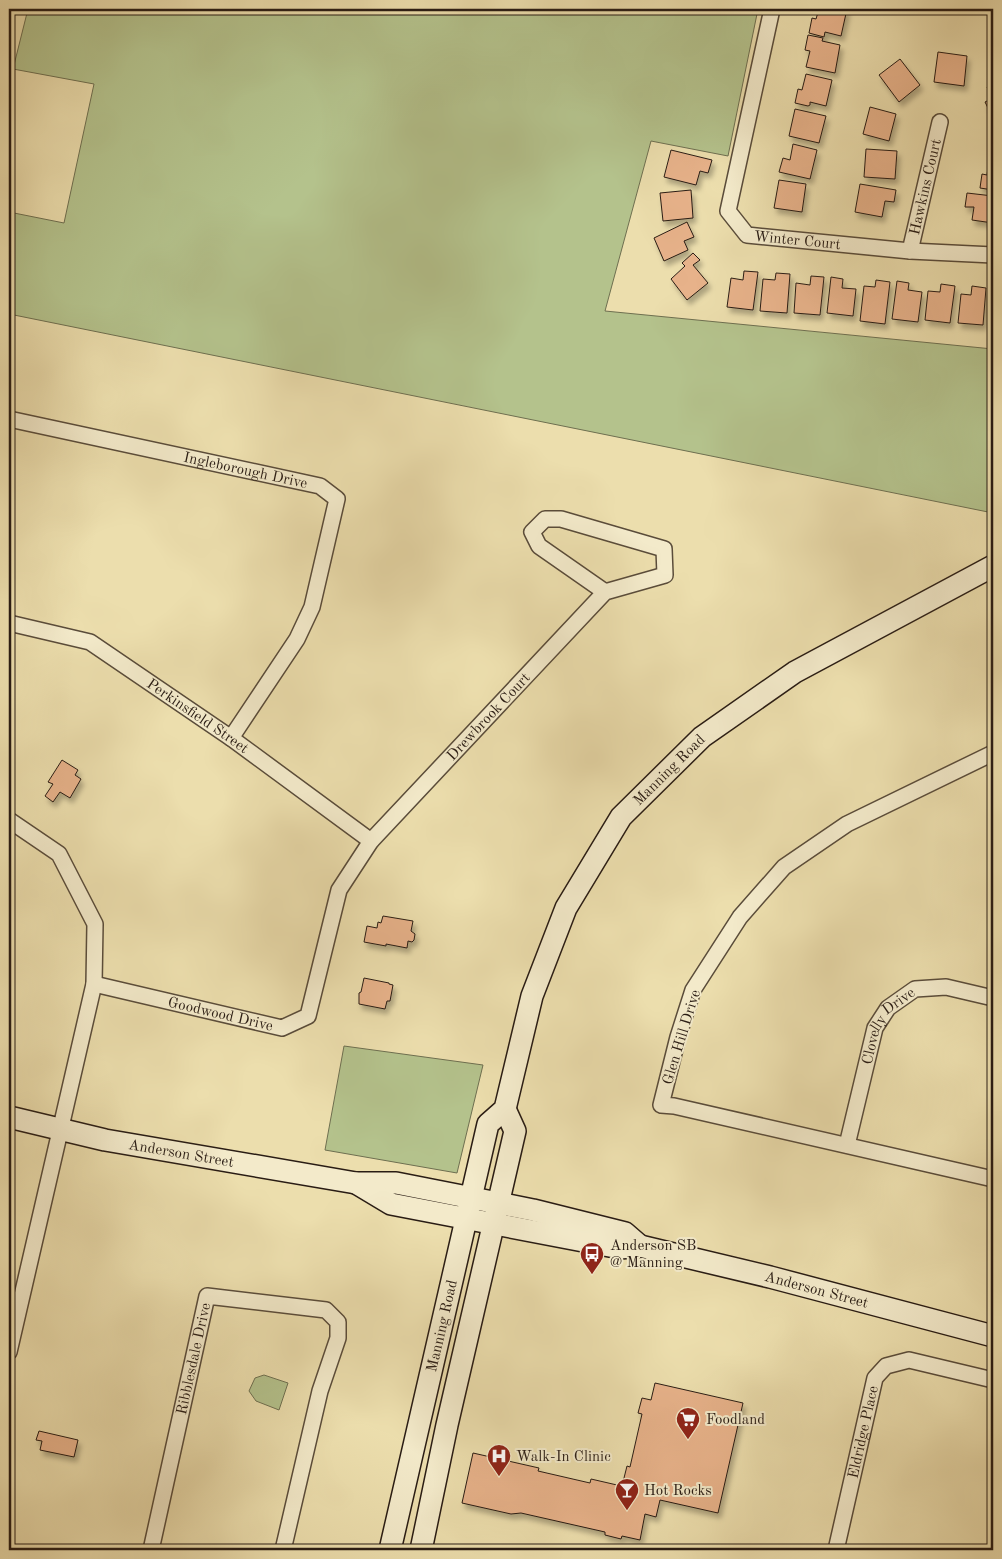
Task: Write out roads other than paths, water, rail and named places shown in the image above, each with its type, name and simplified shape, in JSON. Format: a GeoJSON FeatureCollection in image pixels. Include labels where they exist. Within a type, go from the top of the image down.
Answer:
{"type":"FeatureCollection","features":[{"type":"Feature","properties":{"kind":"main road","name":"Manning Road"},"geometry":{"type":"LineString","coordinates":[[390,1550],[488,1124],[506,1109],[532,996],[566,908],[621,817],[702,737],[795,672],[993,566]]}},
{"type":"Feature","properties":{"kind":"main road","name":"Manning Road"},"geometry":{"type":"LineString","coordinates":[[421,1550],[447,1425],[516,1131],[506,1109]]}},
{"type":"Feature","properties":{"kind":"main road","name":"Anderson Street"},"geometry":{"type":"LineString","coordinates":[[9,1117],[105,1140],[356,1183],[396,1183],[498,1203],[625,1233],[640,1246]]}},
{"type":"Feature","properties":{"kind":"main road","name":"Anderson Street"},"geometry":{"type":"LineString","coordinates":[[356,1183],[391,1204],[620,1248],[640,1246],[770,1277],[993,1336]]}},
{"type":"Feature","properties":{"kind":"street","name":"Winter Court"},"geometry":{"type":"LineString","coordinates":[[772,9],[728,211],[747,235],[910,251],[993,255]]}},
{"type":"Feature","properties":{"kind":"street","name":"Hawkins Court"},"geometry":{"type":"LineString","coordinates":[[910,251],[940,122]]}},
{"type":"Feature","properties":{"kind":"street","name":"Ingleborough Drive"},"geometry":{"type":"LineString","coordinates":[[9,419],[320,486],[337,499],[312,607],[297,639],[231,738]]}},
{"type":"Feature","properties":{"kind":"street"},"geometry":{"type":"LineString","coordinates":[[561,519],[664,549],[665,575],[605,592],[539,546],[532,532],[545,520],[561,519]]}},
{"type":"Feature","properties":{"kind":"street","name":"Drewbrook Court"},"geometry":{"type":"LineString","coordinates":[[371,842],[605,592]]}},
{"type":"Feature","properties":{"kind":"street","name":"Perkinsfield Street"},"geometry":{"type":"LineString","coordinates":[[9,623],[90,642],[231,738],[371,842]]}},
{"type":"Feature","properties":{"kind":"street","name":"Glen Hill Drive"},"geometry":{"type":"LineString","coordinates":[[993,753],[847,824],[784,867],[740,917],[693,990],[678,1037],[661,1105],[674,1106],[993,1179]]}},
{"type":"Feature","properties":{"kind":"street"},"geometry":{"type":"LineString","coordinates":[[9,820],[59,854],[95,924],[94,984],[61,1128],[14,1307],[9,1352]]}},
{"type":"Feature","properties":{"kind":"street","name":"Goodwood Drive"},"geometry":{"type":"LineString","coordinates":[[94,984],[282,1028],[308,1016],[339,890],[371,842]]}},
{"type":"Feature","properties":{"kind":"street","name":"Clovelly Drive"},"geometry":{"type":"LineString","coordinates":[[847,1145],[875,1028],[888,1008],[914,989],[946,988],[993,998]]}},
{"type":"Feature","properties":{"kind":"street","name":"Ribblesdale Drive"},"geometry":{"type":"LineString","coordinates":[[151,1550],[207,1296],[326,1310],[338,1322],[338,1338],[320,1391],[283,1550]]}},
{"type":"Feature","properties":{"kind":"street","name":"Eldridge Place"},"geometry":{"type":"LineString","coordinates":[[836,1550],[875,1378],[886,1366],[908,1360],[993,1380]]}},
{"type":"Feature","properties":{"kind":"place","name":"Anderson SB @ Manning"},"geometry":{"type":"Point","coordinates":[592,1275]}},
{"type":"Feature","properties":{"kind":"place","name":"Foodland"},"geometry":{"type":"Point","coordinates":[688,1440]}},
{"type":"Feature","properties":{"kind":"place","name":"Walk-In Clinic"},"geometry":{"type":"Point","coordinates":[499,1477]}},
{"type":"Feature","properties":{"kind":"place","name":"Hot Rocks"},"geometry":{"type":"Point","coordinates":[627,1511]}}]}
